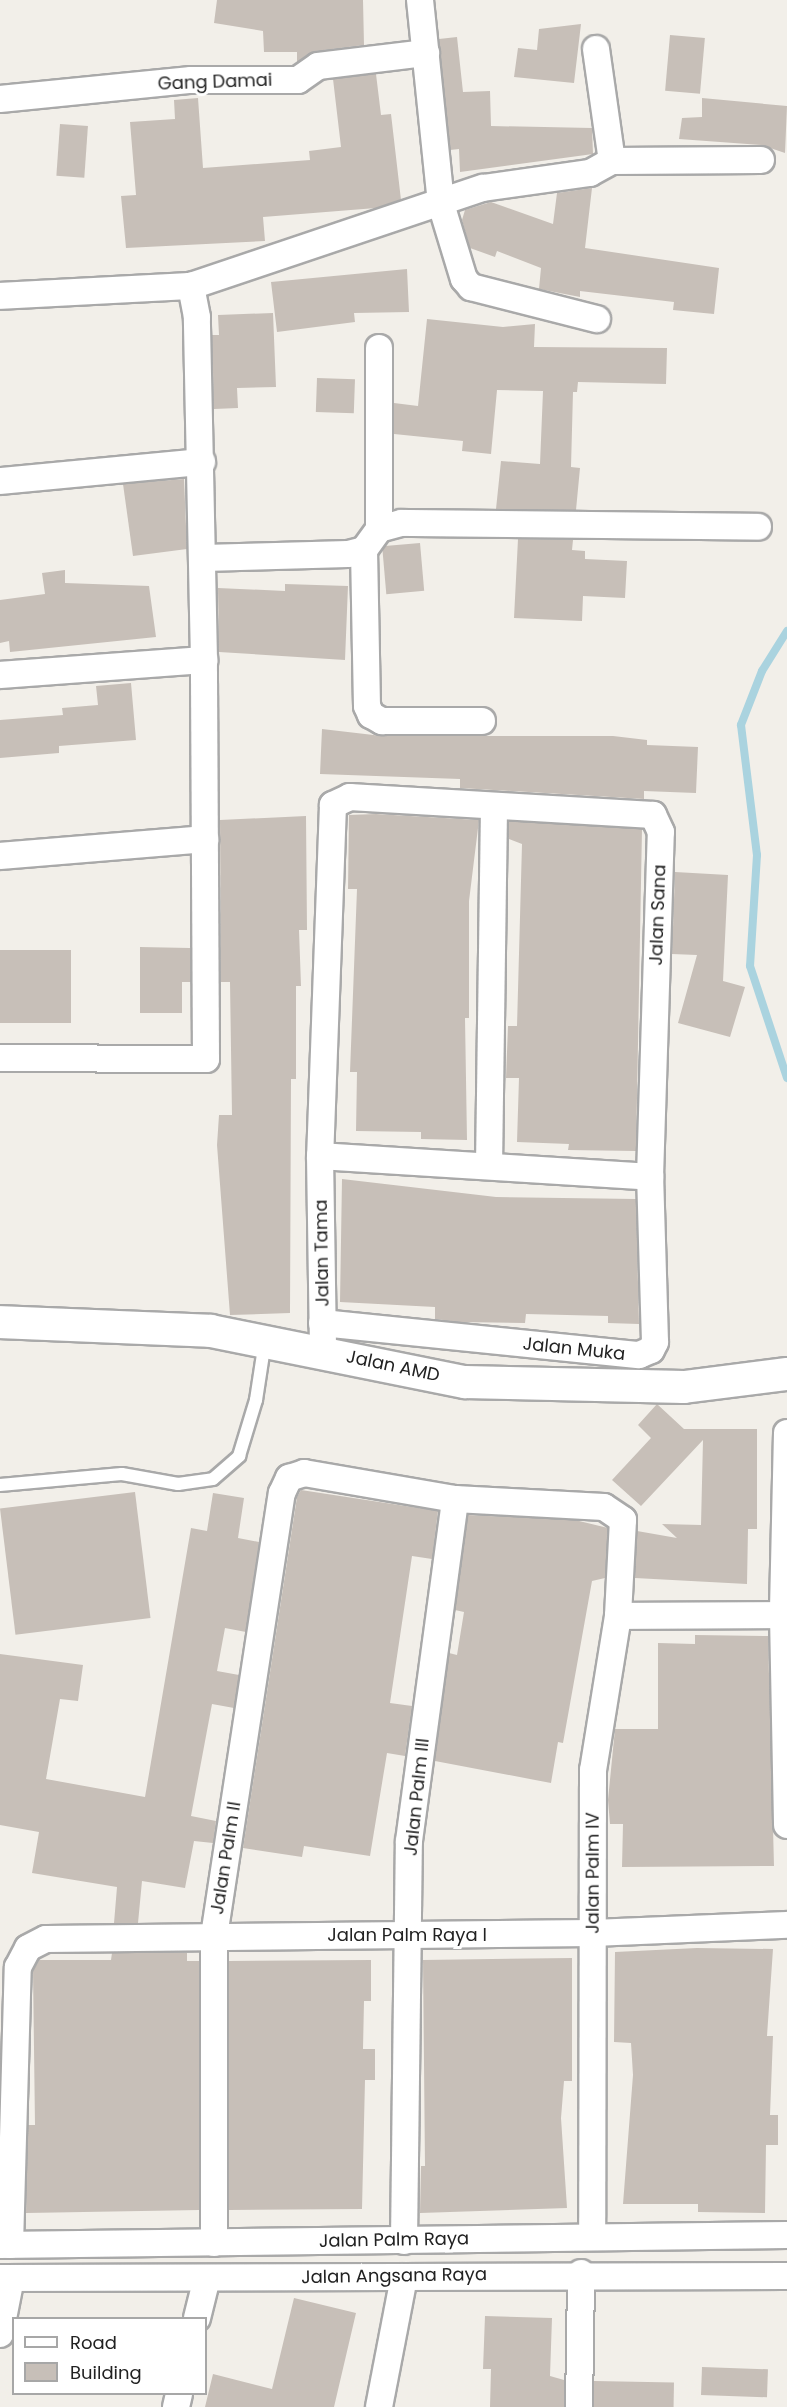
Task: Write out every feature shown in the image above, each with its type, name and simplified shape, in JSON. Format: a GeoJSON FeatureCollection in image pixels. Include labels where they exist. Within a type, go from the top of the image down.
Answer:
{"type":"FeatureCollection","features":[{"type":"Feature","properties":{"kind":"street"},"geometry":{"type":"LineString","coordinates":[[420,0],[441,204],[464,279],[471,287],[597,319]]}},
{"type":"Feature","properties":{"kind":"street"},"geometry":{"type":"LineString","coordinates":[[596,49],[612,161]]}},
{"type":"Feature","properties":{"kind":"street","name":"Gang Damai"},"geometry":{"type":"LineString","coordinates":[[0,99],[191,80],[298,80],[318,66],[426,53]]}},
{"type":"Feature","properties":{"kind":"street"},"geometry":{"type":"LineString","coordinates":[[0,296],[191,286],[441,204],[483,188],[590,173],[612,161],[761,160]]}},
{"type":"Feature","properties":{"kind":"street"},"geometry":{"type":"LineString","coordinates":[[0,1058],[206,1059],[204,558],[197,317],[191,286]]}},
{"type":"Feature","properties":{"kind":"street"},"geometry":{"type":"LineString","coordinates":[[379,348],[379,529],[364,549],[367,706],[371,715],[382,721],[482,721]]}},
{"type":"Feature","properties":{"kind":"street"},"geometry":{"type":"LineString","coordinates":[[0,481],[201,462]]}},
{"type":"Feature","properties":{"kind":"street"},"geometry":{"type":"LineString","coordinates":[[379,529],[400,523],[758,527]]}},
{"type":"Feature","properties":{"kind":"street"},"geometry":{"type":"LineString","coordinates":[[204,558],[364,549]]}},
{"type":"Feature","properties":{"kind":"street"},"geometry":{"type":"LineString","coordinates":[[0,675],[204,660]]}},
{"type":"Feature","properties":{"kind":"street","name":"Jalan Sana"},"geometry":{"type":"LineString","coordinates":[[320,1156],[333,805],[350,797],[494,807],[648,813],[658,824],[650,1177]]}},
{"type":"Feature","properties":{"kind":"street"},"geometry":{"type":"LineString","coordinates":[[489,1167],[494,807]]}},
{"type":"Feature","properties":{"kind":"street"},"geometry":{"type":"LineString","coordinates":[[0,856],[205,838]]}},
{"type":"Feature","properties":{"kind":"street"},"geometry":{"type":"LineString","coordinates":[[320,1156],[650,1177]]}},
{"type":"Feature","properties":{"kind":"street","name":"Jalan Tama"},"geometry":{"type":"LineString","coordinates":[[320,1156],[322,1337]]}},
{"type":"Feature","properties":{"kind":"street","name":"Jalan Muka"},"geometry":{"type":"LineString","coordinates":[[322,1337],[645,1353],[655,1342],[650,1177]]}},
{"type":"Feature","properties":{"kind":"street","name":"Jalan AMD"},"geometry":{"type":"LineString","coordinates":[[0,1322],[211,1331],[266,1340],[322,1337],[465,1382],[684,1387],[787,1374]]}},
{"type":"Feature","properties":{"kind":"street"},"geometry":{"type":"LineString","coordinates":[[787,1433],[783,1615],[787,1825]]}},
{"type":"Feature","properties":{"kind":"street","name":"Jalan Palm II"},"geometry":{"type":"LineString","coordinates":[[214,2242],[214,1936],[282,1493],[289,1478],[304,1473],[455,1499]]}},
{"type":"Feature","properties":{"kind":"street","name":"Jalan Palm IV"},"geometry":{"type":"LineString","coordinates":[[455,1499],[604,1507],[619,1514],[626,1533],[618,1616],[593,1770],[592,2236]]}},
{"type":"Feature","properties":{"kind":"street","name":"Jalan Palm III"},"geometry":{"type":"LineString","coordinates":[[404,2241],[410,1935],[409,1841],[455,1499]]}},
{"type":"Feature","properties":{"kind":"street"},"geometry":{"type":"LineString","coordinates":[[618,1616],[783,1615]]}},
{"type":"Feature","properties":{"kind":"street","name":"Jalan Palm Raya I"},"geometry":{"type":"LineString","coordinates":[[5,2245],[18,1967],[28,1948],[46,1939],[593,1933],[787,1925]]}},
{"type":"Feature","properties":{"kind":"street","name":"Jalan Palm Raya"},"geometry":{"type":"LineString","coordinates":[[5,2245],[787,2235]]}},
{"type":"Feature","properties":{"kind":"street"},"geometry":{"type":"LineString","coordinates":[[579,2407],[581,2273]]}},
{"type":"Feature","properties":{"kind":"street","name":"Jalan Angsana Raya"},"geometry":{"type":"LineString","coordinates":[[6,2278],[404,2277],[581,2273],[787,2276]]}},
{"type":"Feature","properties":{"kind":"street"},"geometry":{"type":"LineString","coordinates":[[379,2407],[404,2277]]}},
{"type":"Feature","properties":{"kind":"street"},"geometry":{"type":"LineString","coordinates":[[0,2334],[6,2278]]}},
{"type":"Feature","properties":{"kind":"street"},"geometry":{"type":"LineString","coordinates":[[197,2317],[207,2278]]}},
{"type":"Feature","properties":{"kind":"lane"},"geometry":{"type":"LineString","coordinates":[[0,1485],[122,1474],[178,1484],[213,1479],[239,1456],[256,1400],[266,1340]]}},
{"type":"Feature","properties":{"kind":"building"},"geometry":{"type":"Polygon","coordinates":[[[217,0],[363,0],[364,45],[316,51],[297,62],[297,52],[264,52],[263,31],[214,23],[217,0]]]}},
{"type":"Feature","properties":{"kind":"building"},"geometry":{"type":"Polygon","coordinates":[[[581,24],[574,83],[514,77],[518,48],[537,50],[539,29],[581,24]]]}},
{"type":"Feature","properties":{"kind":"building"},"geometry":{"type":"Polygon","coordinates":[[[670,35],[705,38],[700,94],[665,91],[670,35]]]}},
{"type":"Feature","properties":{"kind":"building"},"geometry":{"type":"Polygon","coordinates":[[[457,37],[463,92],[490,91],[491,126],[592,128],[593,154],[460,172],[459,149],[450,150],[439,39],[457,37]]]}},
{"type":"Feature","properties":{"kind":"building"},"geometry":{"type":"Polygon","coordinates":[[[376,74],[381,115],[391,114],[401,200],[376,208],[263,217],[265,241],[126,248],[121,196],[136,195],[130,122],[175,119],[174,100],[198,98],[203,168],[310,160],[309,151],[341,147],[333,79],[376,74]]]}},
{"type":"Feature","properties":{"kind":"building"},"geometry":{"type":"Polygon","coordinates":[[[702,98],[787,106],[785,153],[761,145],[679,139],[682,118],[702,117],[702,98]]]}},
{"type":"Feature","properties":{"kind":"building"},"geometry":{"type":"Polygon","coordinates":[[[60,124],[88,126],[84,178],[56,176],[60,124]]]}},
{"type":"Feature","properties":{"kind":"building"},"geometry":{"type":"Polygon","coordinates":[[[592,188],[585,248],[719,268],[714,314],[673,310],[674,302],[580,291],[580,297],[539,289],[541,268],[497,251],[495,257],[470,248],[462,220],[465,210],[491,202],[553,224],[557,193],[592,188]]]}},
{"type":"Feature","properties":{"kind":"building"},"geometry":{"type":"Polygon","coordinates":[[[407,269],[409,312],[354,313],[355,322],[277,332],[271,282],[407,269]]]}},
{"type":"Feature","properties":{"kind":"building"},"geometry":{"type":"Polygon","coordinates":[[[273,313],[276,387],[237,388],[238,408],[214,409],[212,335],[219,335],[218,315],[273,313]]]}},
{"type":"Feature","properties":{"kind":"building"},"geometry":{"type":"Polygon","coordinates":[[[427,319],[503,327],[535,324],[534,347],[667,348],[666,384],[578,382],[577,392],[573,392],[571,467],[580,468],[576,510],[496,509],[501,461],[540,464],[543,391],[497,390],[491,454],[462,451],[463,441],[394,434],[394,403],[418,406],[427,319]]]}},
{"type":"Feature","properties":{"kind":"building"},"geometry":{"type":"Polygon","coordinates":[[[317,378],[355,379],[354,413],[316,412],[317,378]]]}},
{"type":"Feature","properties":{"kind":"building"},"geometry":{"type":"Polygon","coordinates":[[[184,479],[187,549],[133,556],[123,484],[184,479]]]}},
{"type":"Feature","properties":{"kind":"building"},"geometry":{"type":"Polygon","coordinates":[[[518,539],[573,540],[572,550],[585,551],[585,559],[627,561],[625,598],[583,596],[582,621],[514,618],[518,539]]]}},
{"type":"Feature","properties":{"kind":"building"},"geometry":{"type":"Polygon","coordinates":[[[420,543],[424,591],[386,594],[382,546],[420,543]]]}},
{"type":"Feature","properties":{"kind":"building"},"geometry":{"type":"Polygon","coordinates":[[[65,570],[65,583],[149,586],[156,637],[10,652],[9,641],[0,643],[0,600],[45,594],[42,573],[65,570]]]}},
{"type":"Feature","properties":{"kind":"building"},"geometry":{"type":"Polygon","coordinates":[[[285,584],[348,586],[345,660],[219,652],[218,588],[285,591],[285,584]]]}},
{"type":"Feature","properties":{"kind":"building"},"geometry":{"type":"Polygon","coordinates":[[[131,683],[136,740],[59,746],[59,753],[0,758],[0,720],[63,715],[62,708],[98,705],[96,686],[131,683]]]}},
{"type":"Feature","properties":{"kind":"building"},"geometry":{"type":"Polygon","coordinates":[[[322,729],[382,736],[613,736],[647,740],[647,745],[698,747],[696,793],[644,791],[644,799],[460,788],[460,779],[320,774],[322,729]]]}},
{"type":"Feature","properties":{"kind":"building"},"geometry":{"type":"Polygon","coordinates":[[[376,814],[479,820],[469,901],[469,1018],[465,1018],[467,1140],[421,1139],[421,1132],[356,1131],[357,1072],[350,1072],[357,889],[348,889],[349,815],[376,814]]]}},
{"type":"Feature","properties":{"kind":"building"},"geometry":{"type":"Polygon","coordinates":[[[306,816],[307,930],[299,930],[301,986],[296,986],[296,1079],[291,1079],[290,1313],[230,1315],[217,1145],[219,1115],[232,1115],[230,982],[221,982],[220,820],[306,816]]]}},
{"type":"Feature","properties":{"kind":"building"},"geometry":{"type":"Polygon","coordinates":[[[509,821],[642,829],[636,1151],[568,1150],[569,1144],[517,1142],[519,1078],[506,1078],[508,1026],[517,1026],[522,844],[509,839],[509,821]]]}},
{"type":"Feature","properties":{"kind":"building"},"geometry":{"type":"Polygon","coordinates":[[[675,872],[728,875],[723,981],[745,987],[730,1037],[678,1023],[697,955],[672,954],[675,872]]]}},
{"type":"Feature","properties":{"kind":"building"},"geometry":{"type":"Polygon","coordinates":[[[140,947],[190,948],[191,982],[182,982],[182,1013],[140,1013],[140,947]]]}},
{"type":"Feature","properties":{"kind":"building"},"geometry":{"type":"Polygon","coordinates":[[[0,950],[71,950],[71,1023],[0,1023],[0,950]]]}},
{"type":"Feature","properties":{"kind":"building"},"geometry":{"type":"Polygon","coordinates":[[[342,1179],[496,1197],[636,1199],[639,1324],[608,1323],[608,1316],[526,1314],[525,1323],[460,1322],[435,1319],[435,1307],[340,1302],[342,1179]]]}},
{"type":"Feature","properties":{"kind":"building"},"geometry":{"type":"Polygon","coordinates":[[[657,1404],[684,1429],[757,1429],[757,1529],[748,1529],[747,1584],[635,1578],[637,1531],[677,1538],[662,1524],[701,1525],[703,1440],[641,1506],[612,1480],[651,1438],[638,1425],[657,1404]]]}},
{"type":"Feature","properties":{"kind":"building"},"geometry":{"type":"Polygon","coordinates":[[[301,1490],[438,1511],[432,1559],[412,1556],[390,1703],[412,1706],[405,1756],[387,1753],[370,1856],[304,1846],[302,1857],[243,1848],[297,1497],[301,1490]]]}},
{"type":"Feature","properties":{"kind":"building"},"geometry":{"type":"Polygon","coordinates":[[[135,1492],[150,1618],[15,1635],[0,1509],[135,1492]]]}},
{"type":"Feature","properties":{"kind":"building"},"geometry":{"type":"Polygon","coordinates":[[[213,1493],[244,1498],[238,1538],[259,1542],[246,1632],[225,1628],[217,1671],[239,1675],[234,1708],[212,1704],[191,1816],[216,1821],[213,1843],[194,1841],[185,1888],[142,1881],[138,1923],[114,1923],[117,1887],[32,1873],[39,1832],[0,1825],[0,1654],[83,1665],[78,1701],[60,1699],[46,1779],[145,1797],[191,1528],[207,1531],[213,1493]]]}},
{"type":"Feature","properties":{"kind":"building"},"geometry":{"type":"Polygon","coordinates":[[[468,1515],[575,1520],[608,1528],[605,1578],[592,1581],[563,1743],[558,1742],[551,1783],[435,1761],[449,1653],[457,1655],[464,1612],[455,1610],[468,1515]]]}},
{"type":"Feature","properties":{"kind":"building"},"geometry":{"type":"Polygon","coordinates":[[[695,1635],[768,1636],[774,1866],[622,1867],[623,1824],[610,1824],[608,1800],[615,1729],[658,1729],[658,1643],[695,1644],[695,1635]]]}},
{"type":"Feature","properties":{"kind":"building"},"geometry":{"type":"Polygon","coordinates":[[[697,1948],[773,1949],[767,2036],[773,2036],[770,2115],[778,2115],[778,2145],[766,2145],[765,2213],[698,2212],[698,2204],[623,2204],[633,2075],[631,2043],[614,2042],[615,1952],[697,1948]]]}},
{"type":"Feature","properties":{"kind":"building"},"geometry":{"type":"Polygon","coordinates":[[[112,1953],[187,1953],[187,1961],[199,1961],[199,2210],[26,2213],[28,2125],[35,2125],[33,1971],[39,1960],[111,1960],[112,1953]]]}},
{"type":"Feature","properties":{"kind":"building"},"geometry":{"type":"Polygon","coordinates":[[[572,1958],[572,2081],[564,2081],[561,2118],[567,2208],[420,2213],[421,2166],[425,2166],[423,1960],[572,1958]]]}},
{"type":"Feature","properties":{"kind":"building"},"geometry":{"type":"Polygon","coordinates":[[[371,1960],[371,2001],[364,2001],[363,2049],[375,2049],[375,2080],[365,2080],[362,2209],[229,2210],[229,1961],[371,1960]]]}},
{"type":"Feature","properties":{"kind":"building"},"geometry":{"type":"Polygon","coordinates":[[[294,2298],[356,2313],[334,2407],[205,2407],[213,2374],[272,2389],[294,2298]]]}},
{"type":"Feature","properties":{"kind":"building"},"geometry":{"type":"Polygon","coordinates":[[[485,2316],[552,2318],[550,2376],[564,2380],[564,2407],[490,2407],[491,2369],[483,2369],[485,2316]]]}},
{"type":"Feature","properties":{"kind":"building"},"geometry":{"type":"Polygon","coordinates":[[[702,2367],[768,2369],[767,2397],[701,2395],[702,2367]]]}},
{"type":"Feature","properties":{"kind":"building"},"geometry":{"type":"Polygon","coordinates":[[[594,2381],[674,2382],[674,2407],[594,2407],[594,2381]]]}},
{"type":"Feature","properties":{"kind":"waterway"},"geometry":{"type":"LineString","coordinates":[[787,631],[762,671],[741,725],[757,855],[750,966],[787,1078]]}}]}
